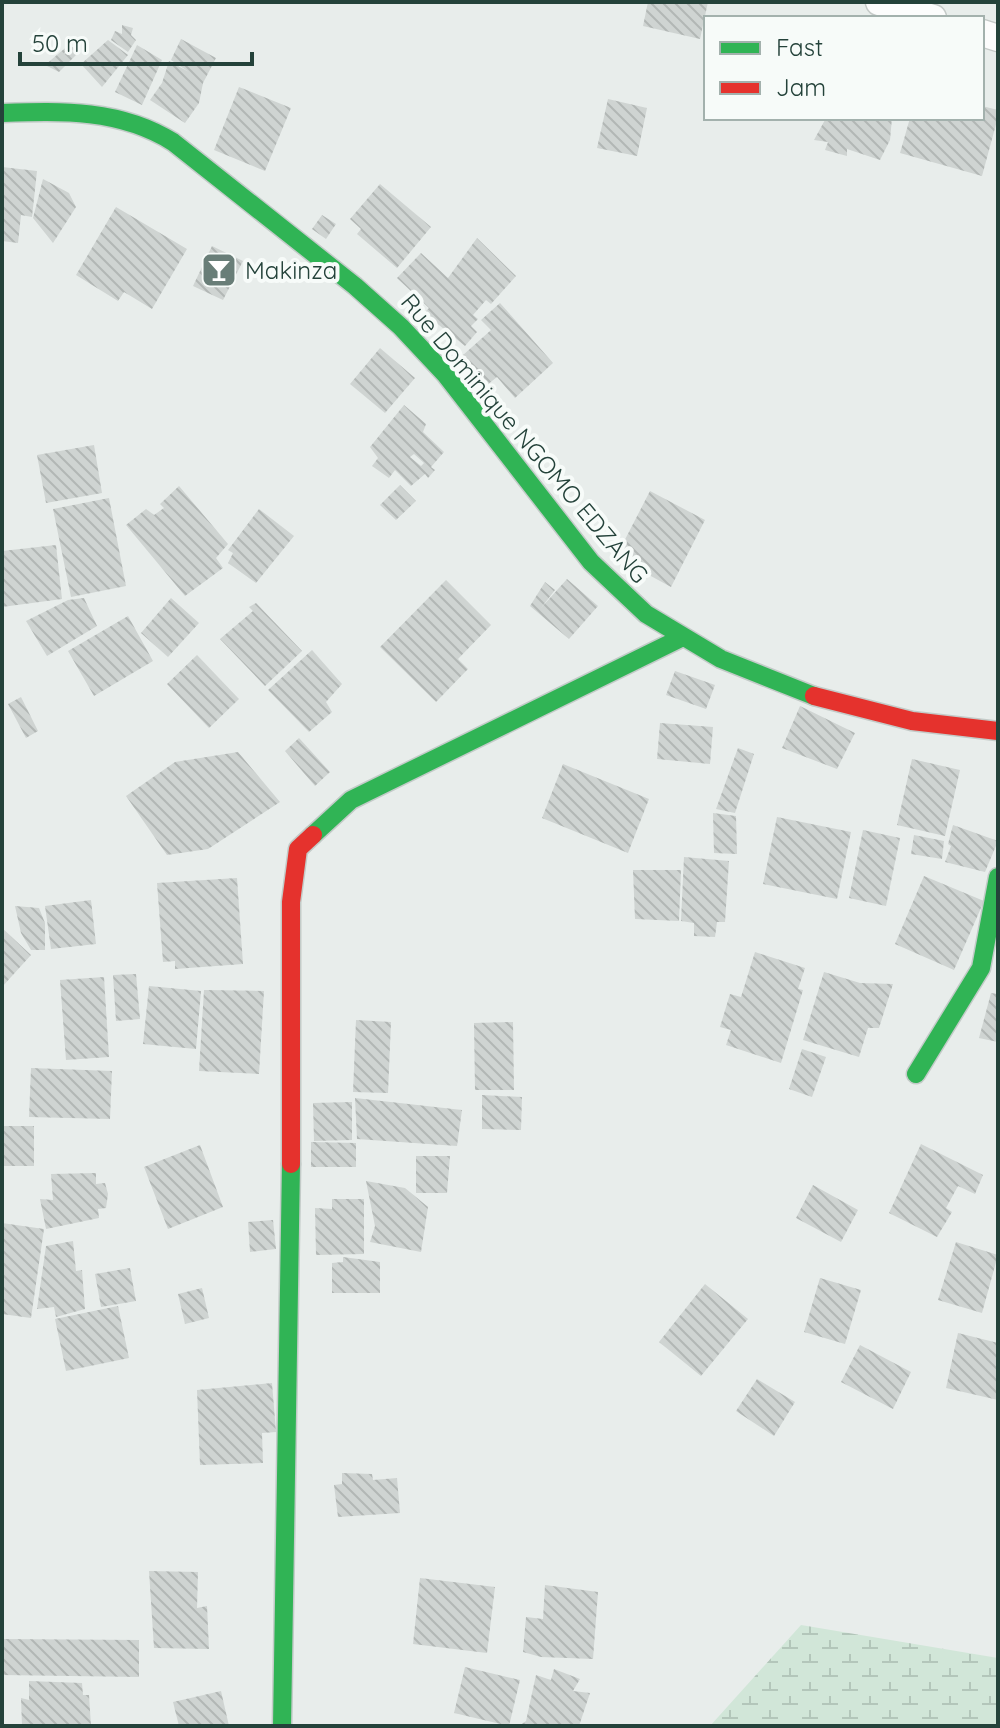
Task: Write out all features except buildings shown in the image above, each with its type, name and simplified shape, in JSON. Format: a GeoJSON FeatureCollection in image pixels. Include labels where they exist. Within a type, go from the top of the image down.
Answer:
{"type":"FeatureCollection","features":[{"type":"Feature","properties":{"kind":"street"},"geometry":{"type":"LineString","coordinates":[[879,2],[926,16]]}},
{"type":"Feature","properties":{"kind":"street","name":"Rue Dominique NGOMO EDZANG"},"geometry":{"type":"LineString","coordinates":[[2,113],[93,115],[142,125],[166,139],[253,208],[354,281],[393,316],[446,375],[607,578],[647,615],[683,637],[758,674],[838,702],[930,726],[998,731]]}},
{"type":"Feature","properties":{"kind":"street"},"geometry":{"type":"LineString","coordinates":[[282,1726],[291,1284],[291,902],[298,849],[351,800],[683,637]]}},
{"type":"Feature","properties":{"kind":"street"},"geometry":{"type":"LineString","coordinates":[[916,1074],[981,968],[998,877]]}},
{"type":"Feature","properties":{"kind":"green space"},"geometry":{"type":"Polygon","coordinates":[[[801,1625],[998,1658],[998,1726],[710,1726],[801,1625]]]}},
{"type":"Feature","properties":{"kind":"traffic: fast"},"geometry":{"type":"LineString","coordinates":[[2,113],[90,114],[132,123],[173,142],[355,286],[401,327],[445,374],[591,562],[646,614],[721,659],[814,696]]}},
{"type":"Feature","properties":{"kind":"traffic: fast"},"geometry":{"type":"LineString","coordinates":[[313,835],[351,800],[683,637]]}},
{"type":"Feature","properties":{"kind":"traffic: fast"},"geometry":{"type":"LineString","coordinates":[[916,1074],[981,968],[998,877]]}},
{"type":"Feature","properties":{"kind":"traffic: fast"},"geometry":{"type":"LineString","coordinates":[[282,1726],[291,1164]]}},
{"type":"Feature","properties":{"kind":"traffic: jam"},"geometry":{"type":"LineString","coordinates":[[814,696],[912,721],[998,731]]}},
{"type":"Feature","properties":{"kind":"traffic: jam"},"geometry":{"type":"LineString","coordinates":[[291,1164],[291,902],[298,849],[313,835]]}},
{"type":"Feature","properties":{"kind":"place","name":"Makinza"},"geometry":{"type":"Point","coordinates":[219,270]}}]}
